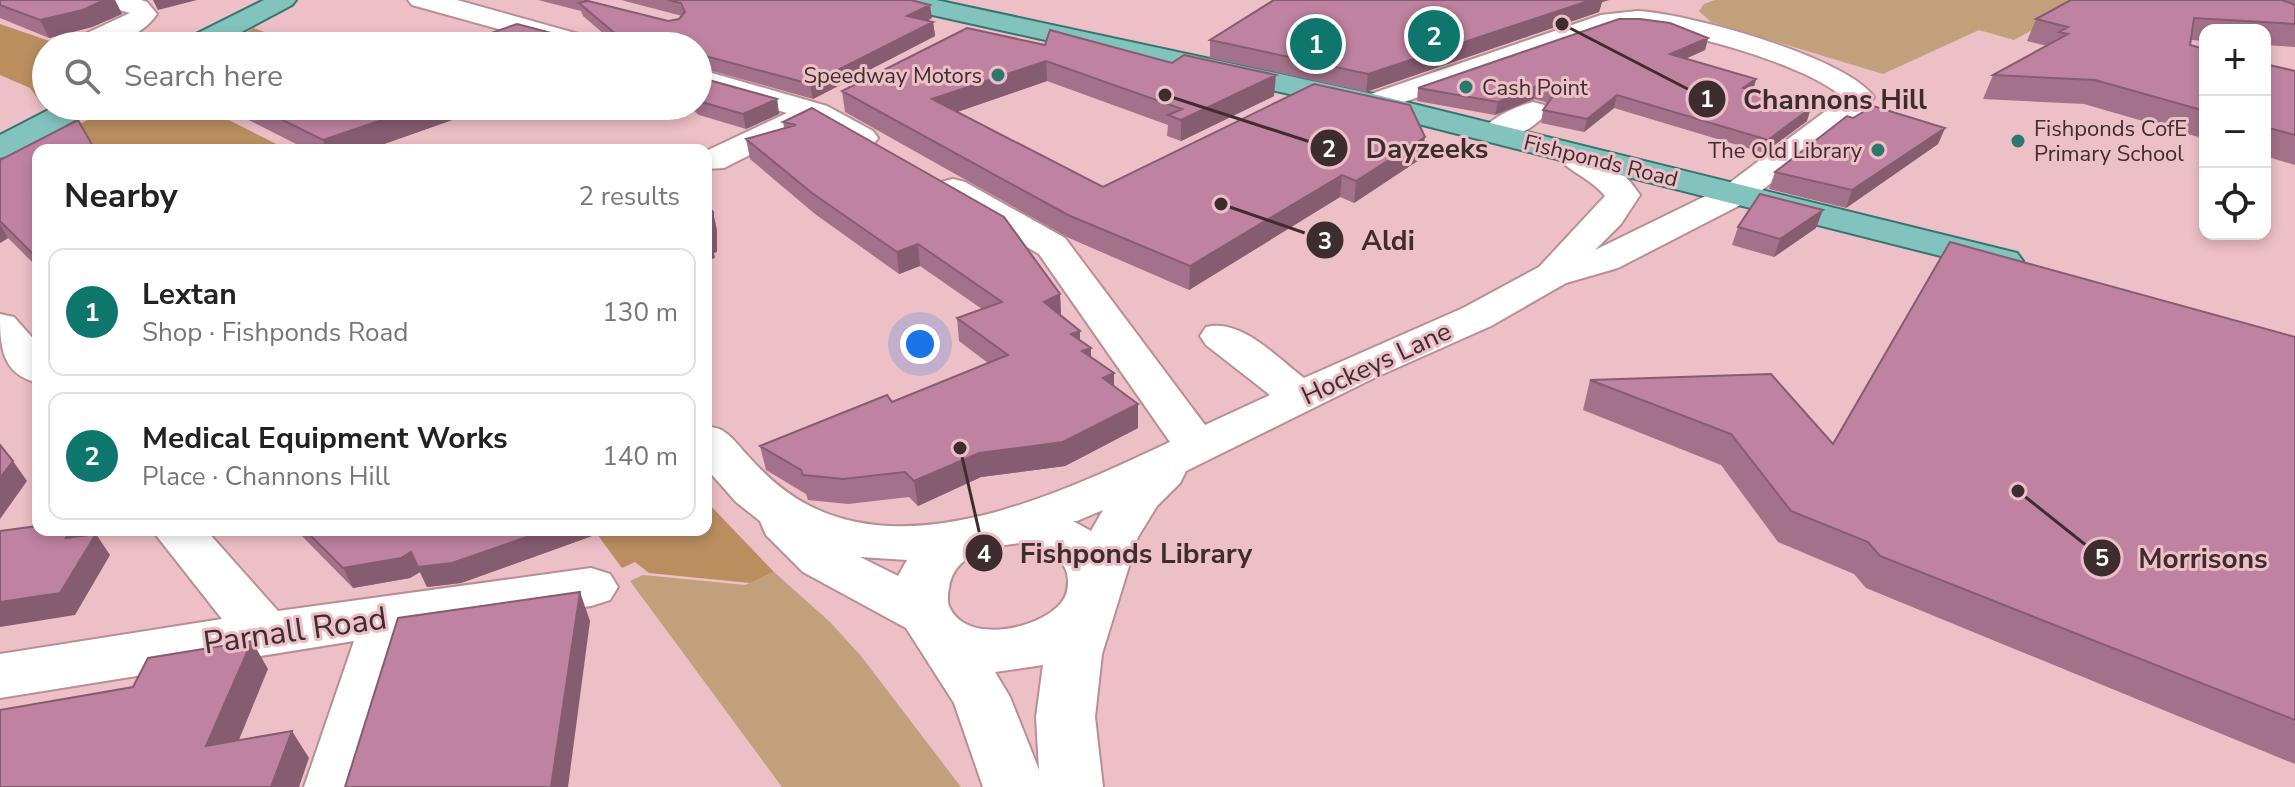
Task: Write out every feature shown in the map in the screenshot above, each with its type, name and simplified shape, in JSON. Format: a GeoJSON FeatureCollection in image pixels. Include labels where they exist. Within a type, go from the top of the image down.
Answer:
{"type":"FeatureCollection","features":[{"type":"Feature","properties":{"kind":"main road","name":"Fishponds Road"},"geometry":{"type":"LineString","coordinates":[[901,0],[1373,103],[2038,270]]}},
{"type":"Feature","properties":{"kind":"main road"},"geometry":{"type":"LineString","coordinates":[[221,32],[273,5]]}},
{"type":"Feature","properties":{"kind":"main road"},"geometry":{"type":"LineString","coordinates":[[0,148],[53,120]]}},
{"type":"Feature","properties":{"kind":"street"},"geometry":{"type":"LineString","coordinates":[[112,0],[138,7],[144,14],[114,32]]}},
{"type":"Feature","properties":{"kind":"street"},"geometry":{"type":"LineString","coordinates":[[421,0],[544,32]]}},
{"type":"Feature","properties":{"kind":"street"},"geometry":{"type":"LineString","coordinates":[[1373,103],[1618,19],[1668,11]]}},
{"type":"Feature","properties":{"kind":"street","name":"Hockeys Lane"},"geometry":{"type":"LineString","coordinates":[[712,446],[758,495],[792,517],[853,538],[907,545],[979,532],[1020,526],[1058,534],[1087,554],[1092,564],[1094,595],[1074,627],[1061,635],[1014,650],[966,646],[952,640],[928,619],[920,592],[927,570],[942,551],[979,532],[1083,500],[1477,317],[1552,275],[1605,260],[1736,194],[1854,104],[1859,94],[1839,79],[1668,11]]}},
{"type":"Feature","properties":{"kind":"street"},"geometry":{"type":"LineString","coordinates":[[531,28],[567,13]]}},
{"type":"Feature","properties":{"kind":"street"},"geometry":{"type":"LineString","coordinates":[[951,41],[990,21]]}},
{"type":"Feature","properties":{"kind":"street"},"geometry":{"type":"LineString","coordinates":[[119,30],[159,31]]}},
{"type":"Feature","properties":{"kind":"street"},"geometry":{"type":"LineString","coordinates":[[1505,35],[1536,47]]}},
{"type":"Feature","properties":{"kind":"street"},"geometry":{"type":"LineString","coordinates":[[712,81],[827,106],[888,153]]}},
{"type":"Feature","properties":{"kind":"street"},"geometry":{"type":"LineString","coordinates":[[1270,111],[1311,90]]}},
{"type":"Feature","properties":{"kind":"street"},"geometry":{"type":"LineString","coordinates":[[712,161],[827,106]]}},
{"type":"Feature","properties":{"kind":"street"},"geometry":{"type":"LineString","coordinates":[[1496,133],[1533,111]]}},
{"type":"Feature","properties":{"kind":"street","name":"Hockeys Lane"},"geometry":{"type":"LineString","coordinates":[[1552,275],[1565,257],[1611,214],[1623,195],[1606,175],[1570,153]]}},
{"type":"Feature","properties":{"kind":"street"},"geometry":{"type":"LineString","coordinates":[[929,176],[1052,246],[1197,447]]}},
{"type":"Feature","properties":{"kind":"street"},"geometry":{"type":"LineString","coordinates":[[0,326],[32,363]]}},
{"type":"Feature","properties":{"kind":"street"},"geometry":{"type":"LineString","coordinates":[[1221,336],[1301,397]]}},
{"type":"Feature","properties":{"kind":"street","name":"Hockeys Lane"},"geometry":{"type":"LineString","coordinates":[[1072,787],[1065,717],[1067,676],[1110,541],[1131,506],[1157,477],[1197,447]]}},
{"type":"Feature","properties":{"kind":"street"},"geometry":{"type":"LineString","coordinates":[[758,495],[794,535],[821,559],[928,619],[959,660],[981,697],[1014,787]]}},
{"type":"Feature","properties":{"kind":"street"},"geometry":{"type":"LineString","coordinates":[[182,536],[265,633]]}},
{"type":"Feature","properties":{"kind":"street","name":"Parnall Road"},"geometry":{"type":"LineString","coordinates":[[0,676],[265,633],[591,587]]}},
{"type":"Feature","properties":{"kind":"street"},"geometry":{"type":"LineString","coordinates":[[335,787],[389,617]]}},
{"type":"Feature","properties":{"kind":"shaded area"},"geometry":{"type":"Polygon","coordinates":[[[1715,0],[2086,0],[2014,40],[1979,30],[1883,74],[1711,22],[1699,11],[1704,4],[1715,0]]]}},
{"type":"Feature","properties":{"kind":"shaded area"},"geometry":{"type":"Polygon","coordinates":[[[0,24],[32,35],[32,91],[0,75],[0,24]]]}},
{"type":"Feature","properties":{"kind":"shaded area"},"geometry":{"type":"Polygon","coordinates":[[[87,120],[229,120],[276,144],[42,144],[87,120]]]}},
{"type":"Feature","properties":{"kind":"shaded area"},"geometry":{"type":"Polygon","coordinates":[[[712,507],[774,572],[750,583],[649,573],[635,562],[622,568],[598,536],[712,536],[712,507]]]}},
{"type":"Feature","properties":{"kind":"shaded area"},"geometry":{"type":"Polygon","coordinates":[[[774,572],[830,622],[861,656],[961,787],[782,787],[630,581],[643,575],[745,585],[774,572]]]}},
{"type":"Feature","properties":{"kind":"building"},"geometry":{"type":"Polygon","coordinates":[[[0,0],[104,0],[83,10],[40,20],[0,5],[0,0]]]}},
{"type":"Feature","properties":{"kind":"building"},"geometry":{"type":"Polygon","coordinates":[[[584,0],[668,21],[679,19],[685,12],[681,3],[668,0],[911,0],[930,5],[907,16],[933,22],[810,84],[712,58],[712,32],[613,32],[579,3],[587,1],[584,0]]]}},
{"type":"Feature","properties":{"kind":"building"},"geometry":{"type":"Polygon","coordinates":[[[1274,0],[1591,0],[1368,74],[1210,40],[1274,0]]]}},
{"type":"Feature","properties":{"kind":"building"},"geometry":{"type":"Polygon","coordinates":[[[2071,0],[2282,0],[2295,5],[2295,24],[2194,18],[2190,45],[2199,47],[2199,109],[2095,80],[1993,75],[2068,34],[2059,32],[2068,27],[2036,19],[2071,0]]]}},
{"type":"Feature","properties":{"kind":"building"},"geometry":{"type":"Polygon","coordinates":[[[1619,19],[1670,23],[1708,38],[1670,54],[1756,79],[1743,88],[1811,108],[1768,140],[1617,95],[1587,119],[1543,110],[1553,96],[1547,89],[1536,86],[1498,102],[1418,88],[1619,19]]]}},
{"type":"Feature","properties":{"kind":"building"},"geometry":{"type":"Polygon","coordinates":[[[517,24],[547,32],[494,32],[517,24]]]}},
{"type":"Feature","properties":{"kind":"building"},"geometry":{"type":"Polygon","coordinates":[[[967,28],[1045,45],[1050,30],[1172,63],[1184,55],[1276,75],[1181,120],[1168,115],[1182,109],[1046,61],[932,99],[1103,187],[1314,84],[1410,105],[1425,137],[1356,181],[1342,175],[1190,266],[1068,215],[842,91],[967,28]]]}},
{"type":"Feature","properties":{"kind":"building"},"geometry":{"type":"Polygon","coordinates":[[[2271,65],[2295,71],[2295,135],[2271,129],[2271,65]]]}},
{"type":"Feature","properties":{"kind":"building"},"geometry":{"type":"Polygon","coordinates":[[[712,81],[777,99],[743,114],[712,105],[712,81]]]}},
{"type":"Feature","properties":{"kind":"building"},"geometry":{"type":"Polygon","coordinates":[[[1873,106],[1945,128],[1852,190],[1775,172],[1847,116],[1853,118],[1873,106]]]}},
{"type":"Feature","properties":{"kind":"building"},"geometry":{"type":"Polygon","coordinates":[[[812,108],[1004,217],[1060,294],[1044,302],[1080,331],[1071,334],[1091,348],[1082,351],[1114,373],[1103,378],[1138,404],[1063,442],[979,453],[914,481],[905,472],[843,479],[803,475],[801,470],[760,446],[887,395],[892,402],[1008,355],[957,318],[1002,302],[918,244],[897,252],[812,193],[746,139],[796,125],[783,122],[812,108]]]}},
{"type":"Feature","properties":{"kind":"building"},"geometry":{"type":"Polygon","coordinates":[[[78,120],[92,144],[32,144],[32,253],[0,221],[0,160],[78,120]]]}},
{"type":"Feature","properties":{"kind":"building"},"geometry":{"type":"Polygon","coordinates":[[[282,120],[382,120],[323,140],[282,120]]]}},
{"type":"Feature","properties":{"kind":"building"},"geometry":{"type":"Polygon","coordinates":[[[1760,194],[1823,210],[1780,239],[1738,227],[1760,194]]]}},
{"type":"Feature","properties":{"kind":"building"},"geometry":{"type":"Polygon","coordinates":[[[1950,242],[2295,337],[2295,720],[1880,556],[1868,542],[1791,511],[1731,434],[1590,380],[1771,374],[1833,444],[1950,242]]]}},
{"type":"Feature","properties":{"kind":"building"},"geometry":{"type":"Polygon","coordinates":[[[0,445],[13,461],[0,478],[0,445]]]}},
{"type":"Feature","properties":{"kind":"building"},"geometry":{"type":"Polygon","coordinates":[[[32,527],[32,536],[95,536],[60,593],[0,602],[0,531],[32,527]]]}},
{"type":"Feature","properties":{"kind":"building"},"geometry":{"type":"Polygon","coordinates":[[[311,536],[530,536],[452,563],[418,567],[411,552],[401,558],[343,568],[311,536]]]}},
{"type":"Feature","properties":{"kind":"building"},"geometry":{"type":"Polygon","coordinates":[[[580,592],[551,787],[345,787],[398,618],[580,592]]]}},
{"type":"Feature","properties":{"kind":"building"},"geometry":{"type":"Polygon","coordinates":[[[252,641],[206,746],[292,731],[271,787],[0,787],[0,710],[133,687],[148,658],[252,641]]]}},
{"type":"Feature","properties":{"kind":"place","name":"Channons Hill"},"geometry":{"type":"Point","coordinates":[1562,24]}},
{"type":"Feature","properties":{"kind":"place","name":"Medical Equipment Works"},"geometry":{"type":"Point","coordinates":[1434,36]}},
{"type":"Feature","properties":{"kind":"place","name":"Lextan"},"geometry":{"type":"Point","coordinates":[1316,44]}},
{"type":"Feature","properties":{"kind":"place","name":"Speedway Motors"},"geometry":{"type":"Point","coordinates":[998,75]}},
{"type":"Feature","properties":{"kind":"place","name":"Cash Point"},"geometry":{"type":"Point","coordinates":[1466,87]}},
{"type":"Feature","properties":{"kind":"place","name":"Dayzeeks"},"geometry":{"type":"Point","coordinates":[1165,95]}},
{"type":"Feature","properties":{"kind":"place","name":"Fishponds CofE Primary School"},"geometry":{"type":"Point","coordinates":[2018,141]}},
{"type":"Feature","properties":{"kind":"place","name":"The Old Library"},"geometry":{"type":"Point","coordinates":[1878,150]}},
{"type":"Feature","properties":{"kind":"place","name":"Aldi"},"geometry":{"type":"Point","coordinates":[1221,204]}},
{"type":"Feature","properties":{"kind":"place","name":"Fishponds Library"},"geometry":{"type":"Point","coordinates":[960,448]}},
{"type":"Feature","properties":{"kind":"place","name":"Morrisons"},"geometry":{"type":"Point","coordinates":[2018,491]}}]}
